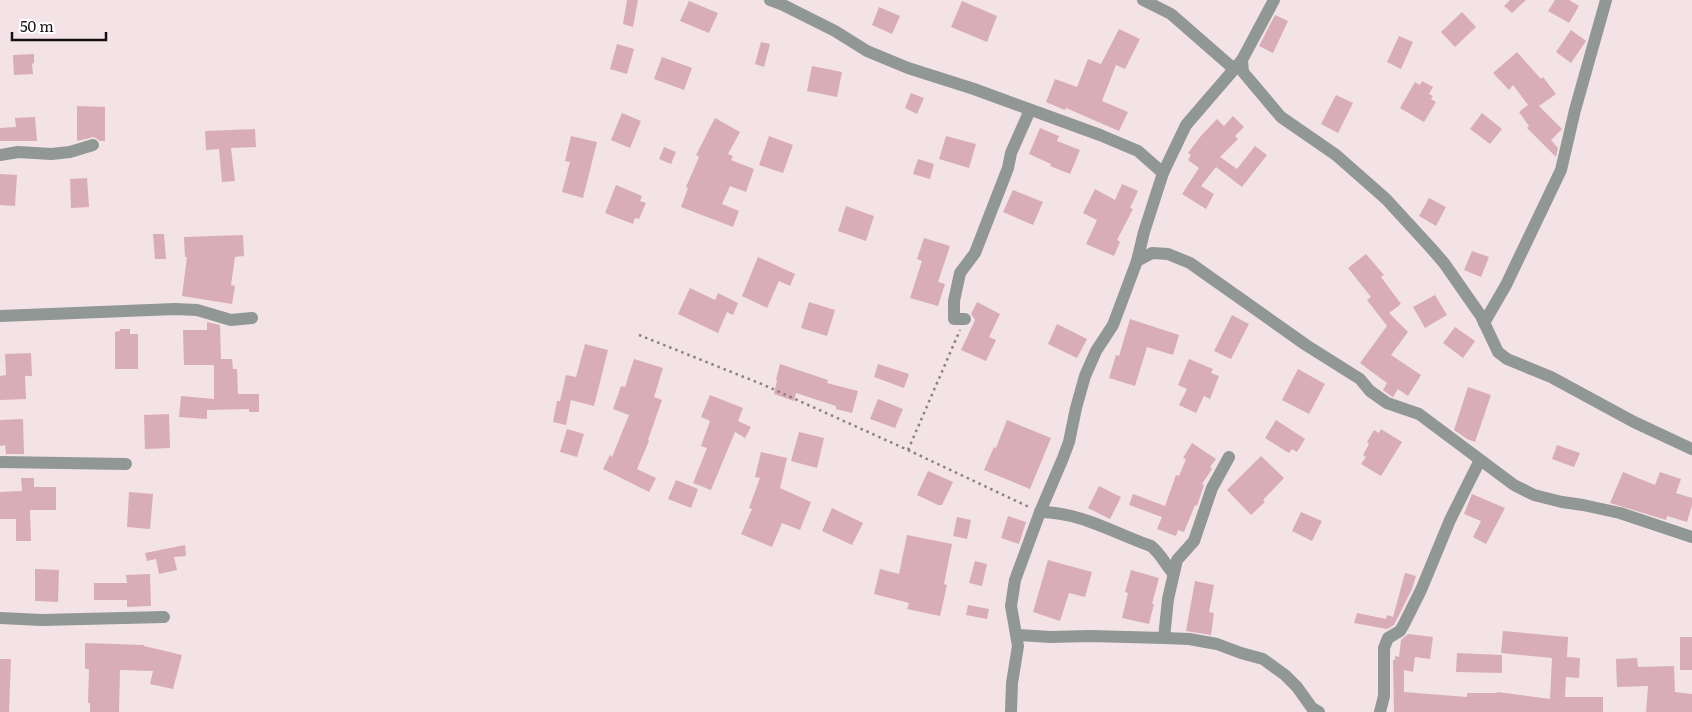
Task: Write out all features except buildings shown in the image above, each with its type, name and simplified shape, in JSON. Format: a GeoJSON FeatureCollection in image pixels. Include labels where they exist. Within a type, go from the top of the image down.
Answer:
{"type":"FeatureCollection","features":[{"type":"Feature","properties":{"kind":"street"},"geometry":{"type":"LineString","coordinates":[[770,0],[826,27],[866,51],[908,68],[974,89],[1100,135],[1138,151],[1163,173]]}},
{"type":"Feature","properties":{"kind":"street"},"geometry":{"type":"LineString","coordinates":[[1143,0],[1170,14],[1238,65],[1281,117],[1336,155],[1386,199],[1444,263],[1481,316],[1498,352],[1507,359],[1551,377],[1634,422],[1692,448]]}},
{"type":"Feature","properties":{"kind":"street"},"geometry":{"type":"LineString","coordinates":[[1011,712],[1012,683],[1018,646],[1018,635],[1011,606],[1015,580],[1069,442],[1085,376],[1096,351],[1113,324],[1137,261],[1144,232],[1163,173],[1186,125],[1238,65],[1274,0]]}},
{"type":"Feature","properties":{"kind":"street"},"geometry":{"type":"LineString","coordinates":[[1484,323],[1506,285],[1562,170],[1575,110],[1606,0]]}},
{"type":"Feature","properties":{"kind":"street"},"geometry":{"type":"LineString","coordinates":[[964,319],[954,319],[954,302],[960,273],[975,253],[1008,168],[1011,153],[1030,110]]}},
{"type":"Feature","properties":{"kind":"street"},"geometry":{"type":"LineString","coordinates":[[0,155],[18,152],[51,154],[70,152],[92,145]]}},
{"type":"Feature","properties":{"kind":"street"},"geometry":{"type":"LineString","coordinates":[[1137,261],[1152,253],[1168,254],[1190,263],[1306,344],[1360,379],[1370,391],[1387,403],[1419,414],[1514,485],[1534,495],[1620,513],[1692,538]]}},
{"type":"Feature","properties":{"kind":"street"},"geometry":{"type":"LineString","coordinates":[[0,316],[175,309],[197,310],[231,320],[252,318]]}},
{"type":"Feature","properties":{"kind":"street"},"geometry":{"type":"LineString","coordinates":[[1164,638],[1168,598],[1177,560],[1194,541],[1212,488],[1229,457]]}},
{"type":"Feature","properties":{"kind":"street"},"geometry":{"type":"LineString","coordinates":[[1380,712],[1384,696],[1384,648],[1388,638],[1400,631],[1404,624],[1421,590],[1450,520],[1480,460]]}},
{"type":"Feature","properties":{"kind":"street"},"geometry":{"type":"LineString","coordinates":[[0,462],[126,464]]}},
{"type":"Feature","properties":{"kind":"street"},"geometry":{"type":"LineString","coordinates":[[1040,512],[1055,512],[1076,516],[1151,546],[1159,553],[1173,573]]}},
{"type":"Feature","properties":{"kind":"street"},"geometry":{"type":"LineString","coordinates":[[0,618],[42,620],[164,617]]}},
{"type":"Feature","properties":{"kind":"street"},"geometry":{"type":"LineString","coordinates":[[1018,635],[1189,639],[1217,644],[1241,653],[1263,658],[1285,675],[1297,687],[1312,708],[1319,712]]}},
{"type":"Feature","properties":{"kind":"path"},"geometry":{"type":"LineString","coordinates":[[908,450],[964,319]]}},
{"type":"Feature","properties":{"kind":"path"},"geometry":{"type":"LineString","coordinates":[[639,335],[764,386],[908,450],[1040,512]]}}]}
